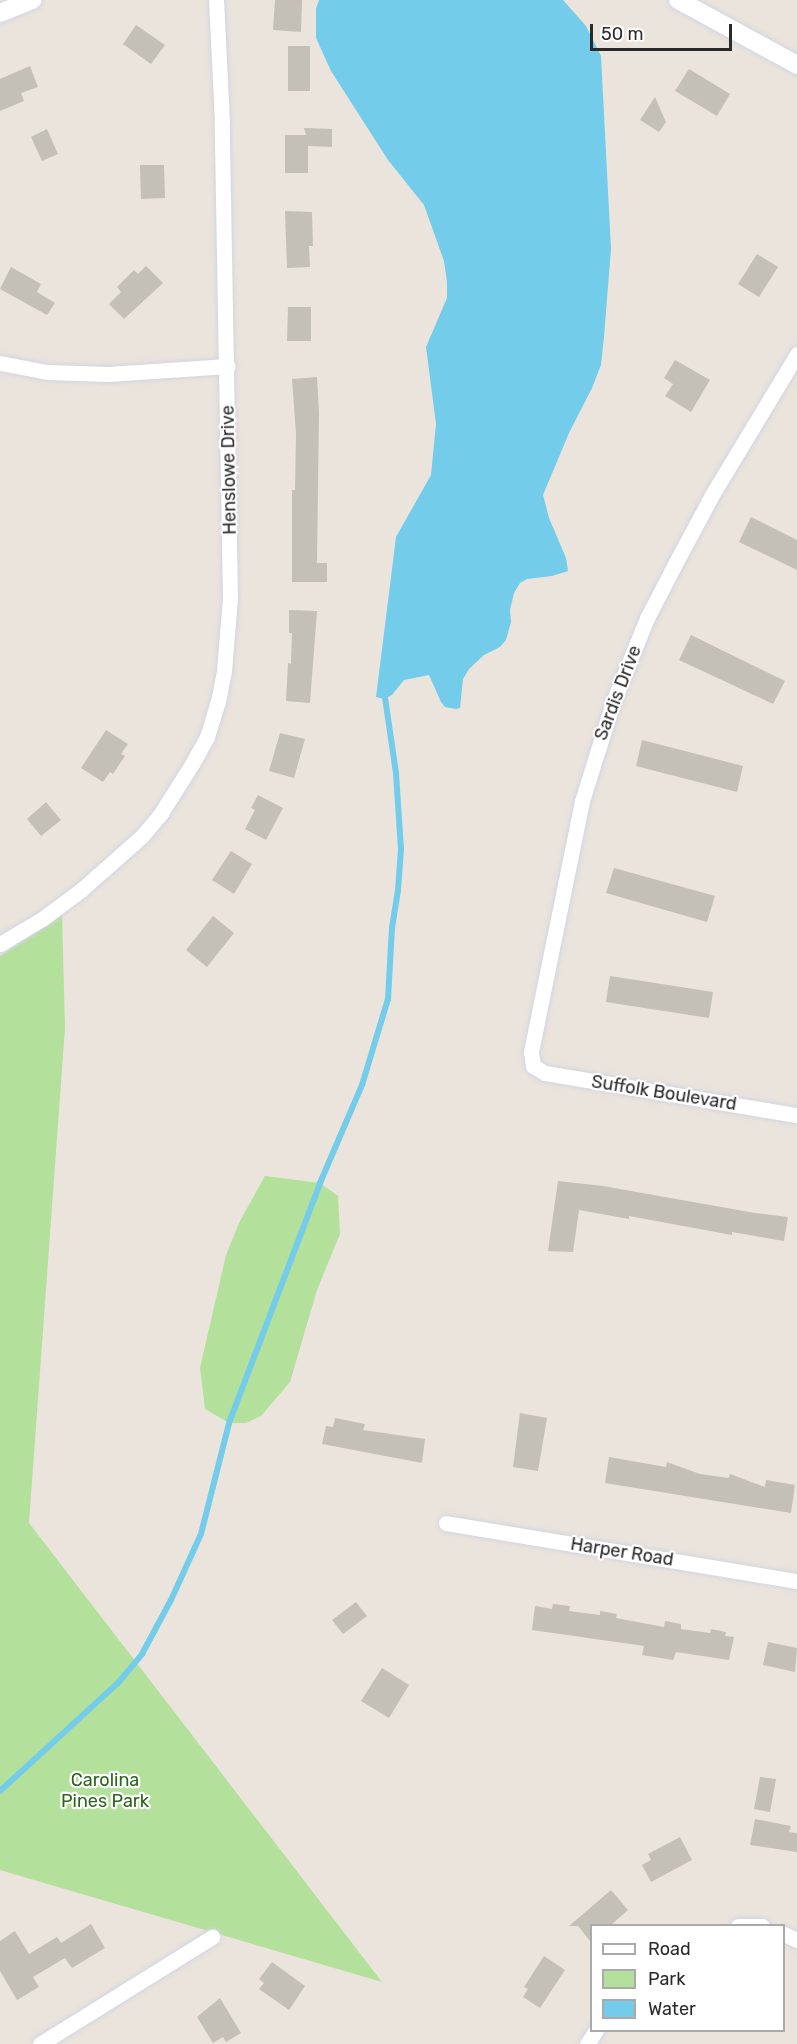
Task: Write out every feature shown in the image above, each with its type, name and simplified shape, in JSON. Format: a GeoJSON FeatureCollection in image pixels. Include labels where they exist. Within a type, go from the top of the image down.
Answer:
{"type":"FeatureCollection","features":[{"type":"Feature","properties":{"kind":"street"},"geometry":{"type":"LineString","coordinates":[[0,13],[32,0]]}},
{"type":"Feature","properties":{"kind":"street","name":"Henslowe Drive"},"geometry":{"type":"LineString","coordinates":[[0,944],[42,919],[81,891],[142,836],[161,813],[207,737],[218,702],[224,670],[230,599],[228,366],[222,122],[216,0]]}},
{"type":"Feature","properties":{"kind":"street"},"geometry":{"type":"LineString","coordinates":[[678,0],[797,65]]}},
{"type":"Feature","properties":{"kind":"street","name":"Sardis Drive"},"geometry":{"type":"LineString","coordinates":[[533,1066],[531,1052],[535,1019],[582,801],[613,702],[647,618],[674,566],[712,495],[797,354]]}},
{"type":"Feature","properties":{"kind":"street"},"geometry":{"type":"LineString","coordinates":[[0,363],[47,372],[108,374],[228,366]]}},
{"type":"Feature","properties":{"kind":"street","name":"Suffolk Boulevard"},"geometry":{"type":"LineString","coordinates":[[533,1066],[545,1073],[570,1078],[797,1115]]}},
{"type":"Feature","properties":{"kind":"street","name":"Harper Road"},"geometry":{"type":"LineString","coordinates":[[446,1522],[797,1581]]}},
{"type":"Feature","properties":{"kind":"street"},"geometry":{"type":"LineString","coordinates":[[40,2044],[212,1937]]}},
{"type":"Feature","properties":{"kind":"green space","name":"Carolina Pines Park"},"geometry":{"type":"Polygon","coordinates":[[[62,915],[65,1028],[29,1523],[382,1982],[0,1870],[0,956],[62,915]]]}},
{"type":"Feature","properties":{"kind":"green space"},"geometry":{"type":"Polygon","coordinates":[[[265,1176],[320,1183],[338,1196],[340,1234],[317,1290],[290,1382],[261,1416],[246,1423],[229,1423],[205,1409],[200,1368],[226,1255],[240,1221],[265,1176]]]}},
{"type":"Feature","properties":{"kind":"water"},"geometry":{"type":"Polygon","coordinates":[[[319,0],[563,0],[586,26],[601,56],[611,249],[601,365],[543,495],[549,518],[566,558],[568,571],[552,576],[527,579],[520,583],[514,593],[510,610],[511,622],[506,640],[500,647],[484,655],[469,669],[463,679],[460,708],[456,709],[445,707],[441,702],[429,675],[404,680],[392,695],[384,699],[376,697],[396,537],[431,475],[436,424],[426,347],[447,298],[447,282],[444,261],[424,205],[388,160],[331,71],[316,38],[316,9],[319,0]]]}},
{"type":"Feature","properties":{"kind":"building"},"geometry":{"type":"Polygon","coordinates":[[[275,0],[302,0],[301,32],[273,30],[275,0]]]}},
{"type":"Feature","properties":{"kind":"building"},"geometry":{"type":"Polygon","coordinates":[[[136,25],[165,45],[151,64],[123,44],[136,25]]]}},
{"type":"Feature","properties":{"kind":"building"},"geometry":{"type":"Polygon","coordinates":[[[288,46],[310,46],[310,91],[288,91],[288,46]]]}},
{"type":"Feature","properties":{"kind":"building"},"geometry":{"type":"Polygon","coordinates":[[[30,66],[38,87],[21,93],[24,101],[0,111],[0,79],[30,66]]]}},
{"type":"Feature","properties":{"kind":"building"},"geometry":{"type":"Polygon","coordinates":[[[689,69],[730,94],[717,116],[675,91],[689,69]]]}},
{"type":"Feature","properties":{"kind":"building"},"geometry":{"type":"Polygon","coordinates":[[[655,97],[666,122],[659,132],[640,120],[655,97]]]}},
{"type":"Feature","properties":{"kind":"building"},"geometry":{"type":"Polygon","coordinates":[[[304,128],[332,129],[332,147],[308,146],[308,173],[285,173],[285,135],[306,135],[304,128]]]}},
{"type":"Feature","properties":{"kind":"building"},"geometry":{"type":"Polygon","coordinates":[[[47,129],[58,154],[42,161],[31,137],[47,129]]]}},
{"type":"Feature","properties":{"kind":"building"},"geometry":{"type":"Polygon","coordinates":[[[140,165],[164,165],[165,198],[141,199],[140,165]]]}},
{"type":"Feature","properties":{"kind":"building"},"geometry":{"type":"Polygon","coordinates":[[[285,211],[312,212],[313,246],[309,246],[310,267],[287,268],[285,211]]]}},
{"type":"Feature","properties":{"kind":"building"},"geometry":{"type":"Polygon","coordinates":[[[757,254],[778,267],[759,297],[738,284],[757,254]]]}},
{"type":"Feature","properties":{"kind":"building"},"geometry":{"type":"Polygon","coordinates":[[[146,266],[163,283],[124,319],[109,304],[121,292],[117,287],[134,270],[138,274],[146,266]]]}},
{"type":"Feature","properties":{"kind":"building"},"geometry":{"type":"Polygon","coordinates":[[[11,267],[41,284],[37,292],[55,303],[47,315],[0,289],[11,267]]]}},
{"type":"Feature","properties":{"kind":"building"},"geometry":{"type":"Polygon","coordinates":[[[288,307],[311,307],[311,341],[287,341],[288,307]]]}},
{"type":"Feature","properties":{"kind":"building"},"geometry":{"type":"Polygon","coordinates":[[[675,360],[710,380],[691,412],[665,396],[673,384],[664,378],[675,360]]]}},
{"type":"Feature","properties":{"kind":"building"},"geometry":{"type":"Polygon","coordinates":[[[317,377],[319,412],[317,563],[327,563],[327,582],[292,582],[292,490],[295,490],[296,434],[292,379],[317,377]]]}},
{"type":"Feature","properties":{"kind":"building"},"geometry":{"type":"Polygon","coordinates":[[[751,517],[797,540],[797,570],[739,542],[751,517]]]}},
{"type":"Feature","properties":{"kind":"building"},"geometry":{"type":"Polygon","coordinates":[[[289,610],[317,611],[310,703],[286,701],[288,663],[291,664],[292,633],[289,633],[289,610]]]}},
{"type":"Feature","properties":{"kind":"building"},"geometry":{"type":"Polygon","coordinates":[[[691,635],[785,681],[773,704],[679,660],[691,635]]]}},
{"type":"Feature","properties":{"kind":"building"},"geometry":{"type":"Polygon","coordinates":[[[106,730],[128,744],[121,754],[125,756],[113,774],[110,772],[103,782],[81,768],[106,730]]]}},
{"type":"Feature","properties":{"kind":"building"},"geometry":{"type":"Polygon","coordinates":[[[280,733],[305,739],[294,778],[269,771],[280,733]]]}},
{"type":"Feature","properties":{"kind":"building"},"geometry":{"type":"Polygon","coordinates":[[[642,740],[743,766],[737,792],[636,766],[642,740]]]}},
{"type":"Feature","properties":{"kind":"building"},"geometry":{"type":"Polygon","coordinates":[[[258,795],[283,808],[266,840],[245,829],[255,810],[251,808],[258,795]]]}},
{"type":"Feature","properties":{"kind":"building"},"geometry":{"type":"Polygon","coordinates":[[[46,802],[61,820],[41,836],[27,819],[46,802]]]}},
{"type":"Feature","properties":{"kind":"building"},"geometry":{"type":"Polygon","coordinates":[[[231,851],[252,864],[234,894],[212,880],[231,851]]]}},
{"type":"Feature","properties":{"kind":"building"},"geometry":{"type":"Polygon","coordinates":[[[614,868],[715,896],[707,922],[606,893],[614,868]]]}},
{"type":"Feature","properties":{"kind":"building"},"geometry":{"type":"Polygon","coordinates":[[[213,916],[234,933],[207,967],[186,950],[213,916]]]}},
{"type":"Feature","properties":{"kind":"building"},"geometry":{"type":"Polygon","coordinates":[[[610,976],[713,992],[709,1018],[606,1002],[610,976]]]}},
{"type":"Feature","properties":{"kind":"building"},"geometry":{"type":"Polygon","coordinates":[[[558,1181],[603,1186],[788,1217],[784,1241],[732,1232],[732,1235],[629,1216],[629,1219],[579,1210],[573,1252],[548,1251],[558,1181]]]}},
{"type":"Feature","properties":{"kind":"building"},"geometry":{"type":"Polygon","coordinates":[[[520,1413],[547,1418],[538,1471],[513,1467],[520,1413]]]}},
{"type":"Feature","properties":{"kind":"building"},"geometry":{"type":"Polygon","coordinates":[[[335,1418],[365,1424],[363,1430],[425,1439],[422,1463],[322,1444],[326,1426],[333,1427],[335,1418]]]}},
{"type":"Feature","properties":{"kind":"building"},"geometry":{"type":"Polygon","coordinates":[[[609,1457],[666,1467],[667,1462],[700,1474],[729,1478],[730,1474],[765,1487],[766,1480],[795,1485],[791,1513],[605,1483],[609,1457]]]}},
{"type":"Feature","properties":{"kind":"building"},"geometry":{"type":"Polygon","coordinates":[[[356,1602],[367,1616],[343,1634],[332,1620],[356,1602]]]}},
{"type":"Feature","properties":{"kind":"building"},"geometry":{"type":"Polygon","coordinates":[[[553,1604],[570,1606],[569,1611],[600,1615],[600,1611],[617,1614],[616,1618],[664,1627],[665,1621],[681,1624],[681,1629],[710,1633],[711,1629],[726,1632],[725,1636],[734,1637],[729,1660],[676,1652],[673,1660],[642,1655],[644,1646],[532,1630],[535,1606],[552,1609],[553,1604]]]}},
{"type":"Feature","properties":{"kind":"building"},"geometry":{"type":"Polygon","coordinates":[[[768,1642],[797,1648],[795,1672],[763,1665],[768,1642]]]}},
{"type":"Feature","properties":{"kind":"building"},"geometry":{"type":"Polygon","coordinates":[[[382,1668],[409,1685],[389,1718],[361,1701],[382,1668]]]}},
{"type":"Feature","properties":{"kind":"building"},"geometry":{"type":"Polygon","coordinates":[[[760,1777],[776,1779],[770,1812],[754,1809],[760,1777]]]}},
{"type":"Feature","properties":{"kind":"building"},"geometry":{"type":"Polygon","coordinates":[[[755,1819],[791,1826],[789,1832],[797,1833],[797,1852],[750,1845],[755,1819]]]}},
{"type":"Feature","properties":{"kind":"building"},"geometry":{"type":"Polygon","coordinates":[[[680,1837],[692,1860],[651,1882],[642,1865],[651,1860],[648,1854],[680,1837]]]}},
{"type":"Feature","properties":{"kind":"building"},"geometry":{"type":"Polygon","coordinates":[[[611,1890],[628,1910],[612,1924],[590,1924],[590,1941],[578,1926],[569,1926],[611,1890]]]}},
{"type":"Feature","properties":{"kind":"building"},"geometry":{"type":"Polygon","coordinates":[[[91,1924],[105,1948],[72,1968],[65,1958],[33,1977],[39,1987],[17,2000],[0,1971],[0,1941],[15,1931],[29,1954],[57,1937],[61,1943],[91,1924]]]}},
{"type":"Feature","properties":{"kind":"building"},"geometry":{"type":"Polygon","coordinates":[[[544,1956],[565,1970],[540,2008],[523,1997],[528,1989],[524,1987],[544,1956]]]}},
{"type":"Feature","properties":{"kind":"building"},"geometry":{"type":"Polygon","coordinates":[[[272,1962],[305,1986],[289,2010],[259,1989],[264,1983],[259,1979],[272,1962]]]}},
{"type":"Feature","properties":{"kind":"building"},"geometry":{"type":"Polygon","coordinates":[[[220,1998],[241,2033],[226,2042],[223,2037],[213,2043],[197,2017],[220,1998]]]}},
{"type":"Feature","properties":{"kind":"waterway"},"geometry":{"type":"LineString","coordinates":[[0,1791],[118,1683],[142,1654],[171,1600],[201,1534],[229,1423],[320,1183],[362,1085],[388,999],[392,928],[401,849],[396,773],[385,698]]}}]}
